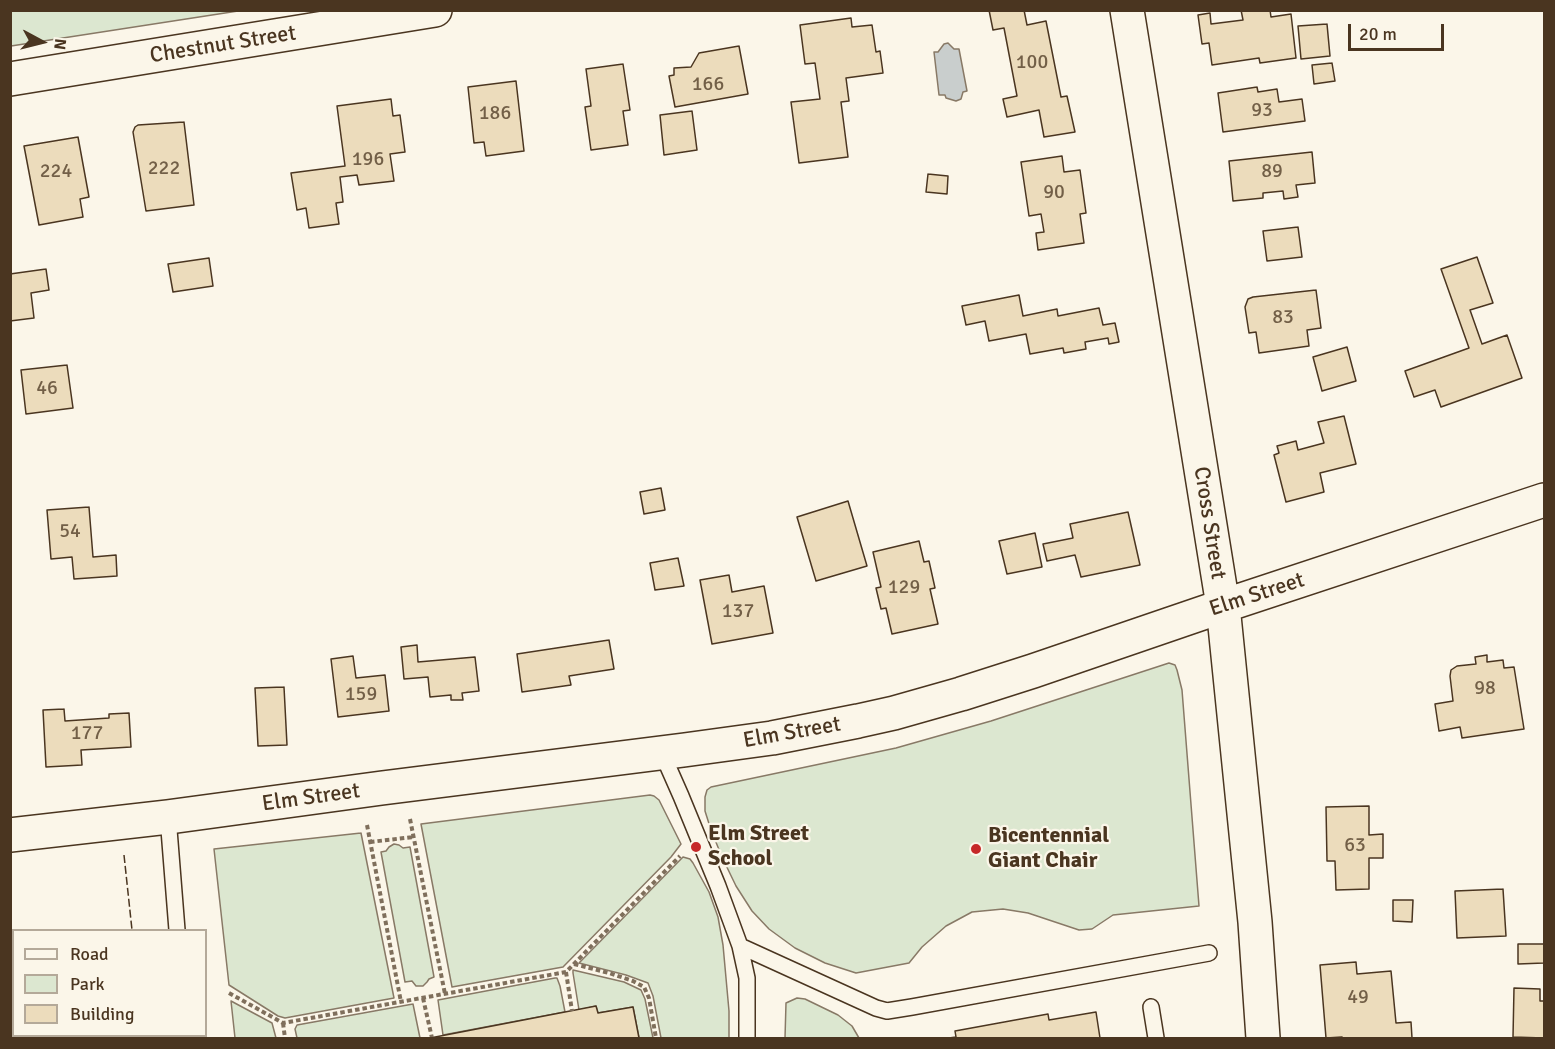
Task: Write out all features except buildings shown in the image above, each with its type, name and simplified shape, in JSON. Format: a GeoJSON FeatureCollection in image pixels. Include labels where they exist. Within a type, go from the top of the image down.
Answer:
{"type":"FeatureCollection","features":[{"type":"Feature","properties":{"kind":"street","name":"Chestnut Street"},"geometry":{"type":"LineString","coordinates":[[10,79],[435,10]]}},
{"type":"Feature","properties":{"kind":"street","name":"Cross Street"},"geometry":{"type":"LineString","coordinates":[[1126,10],[1223,606],[1254,911],[1263,1038]]}},
{"type":"Feature","properties":{"kind":"street","name":"Elm Street"},"geometry":{"type":"LineString","coordinates":[[10,835],[168,817],[662,753],[822,729],[894,713],[961,694],[1545,500]]}},
{"type":"Feature","properties":{"kind":"lane"},"geometry":{"type":"LineString","coordinates":[[662,753],[718,886],[740,946],[747,978],[747,1038]]}},
{"type":"Feature","properties":{"kind":"lane"},"geometry":{"type":"LineString","coordinates":[[168,817],[177,929]]}},
{"type":"Feature","properties":{"kind":"lane"},"geometry":{"type":"LineString","coordinates":[[740,946],[887,1011],[1209,953]]}},
{"type":"Feature","properties":{"kind":"lane"},"geometry":{"type":"LineString","coordinates":[[1151,1007],[1156,1038]]}},
{"type":"Feature","properties":{"kind":"path"},"geometry":{"type":"LineString","coordinates":[[410,819],[445,994]]}},
{"type":"Feature","properties":{"kind":"path"},"geometry":{"type":"LineString","coordinates":[[367,825],[401,1002]]}},
{"type":"Feature","properties":{"kind":"path"},"geometry":{"type":"LineString","coordinates":[[370,842],[413,837]]}},
{"type":"Feature","properties":{"kind":"path"},"geometry":{"type":"LineString","coordinates":[[230,993],[283,1023],[566,972],[698,837]]}},
{"type":"Feature","properties":{"kind":"path"},"geometry":{"type":"LineString","coordinates":[[574,964],[609,973],[644,987],[649,998],[656,1038]]}},
{"type":"Feature","properties":{"kind":"path"},"geometry":{"type":"LineString","coordinates":[[566,972],[572,1011]]}},
{"type":"Feature","properties":{"kind":"path"},"geometry":{"type":"LineString","coordinates":[[423,998],[432,1038]]}},
{"type":"Feature","properties":{"kind":"path"},"geometry":{"type":"LineString","coordinates":[[283,1023],[285,1038]]}},
{"type":"Feature","properties":{"kind":"green space"},"geometry":{"type":"Polygon","coordinates":[[[11,10],[238,10],[238,11],[11,46],[11,10]]]}},
{"type":"Feature","properties":{"kind":"green space"},"geometry":{"type":"Polygon","coordinates":[[[1169,663],[1175,665],[1182,690],[1199,906],[1113,915],[1092,929],[1079,930],[1028,913],[1003,909],[972,912],[946,926],[922,947],[909,963],[856,973],[825,963],[795,948],[769,929],[752,911],[736,886],[711,830],[705,811],[705,797],[707,790],[711,787],[896,748],[991,721],[1169,663]]]}},
{"type":"Feature","properties":{"kind":"green space"},"geometry":{"type":"Polygon","coordinates":[[[650,795],[659,800],[681,844],[563,967],[452,987],[421,824],[650,795]]]}},
{"type":"Feature","properties":{"kind":"green space"},"geometry":{"type":"Polygon","coordinates":[[[361,833],[394,998],[285,1018],[278,1016],[229,985],[214,849],[361,833]]]}},
{"type":"Feature","properties":{"kind":"green space"},"geometry":{"type":"Polygon","coordinates":[[[394,844],[403,848],[410,847],[434,977],[423,986],[416,986],[412,981],[405,982],[381,852],[394,844]]]}},
{"type":"Feature","properties":{"kind":"green space"},"geometry":{"type":"Polygon","coordinates":[[[683,857],[690,859],[693,863],[709,892],[718,917],[729,1011],[729,1038],[661,1038],[653,996],[648,983],[579,963],[683,857]]]}},
{"type":"Feature","properties":{"kind":"green space"},"geometry":{"type":"Polygon","coordinates":[[[573,970],[624,982],[641,990],[653,1038],[639,1038],[633,1007],[598,1013],[596,1006],[579,1010],[573,970]]]}},
{"type":"Feature","properties":{"kind":"green space"},"geometry":{"type":"Polygon","coordinates":[[[557,978],[565,1012],[443,1035],[438,1000],[557,978]]]}},
{"type":"Feature","properties":{"kind":"green space"},"geometry":{"type":"Polygon","coordinates":[[[797,998],[805,999],[838,1015],[852,1026],[859,1038],[785,1038],[786,1003],[797,998]]]}},
{"type":"Feature","properties":{"kind":"green space"},"geometry":{"type":"Polygon","coordinates":[[[231,1001],[272,1023],[276,1038],[235,1038],[231,1001]]]}},
{"type":"Feature","properties":{"kind":"green space"},"geometry":{"type":"Polygon","coordinates":[[[413,1004],[420,1038],[297,1038],[295,1029],[297,1025],[413,1004]]]}},
{"type":"Feature","properties":{"kind":"shaded area"},"geometry":{"type":"Polygon","coordinates":[[[948,43],[954,49],[959,49],[967,91],[963,92],[961,99],[956,101],[946,98],[945,95],[939,95],[934,52],[938,52],[944,44],[948,43]]]}},
{"type":"Feature","properties":{"kind":"fence"},"geometry":{"type":"LineString","coordinates":[[124,855],[132,929]]}},
{"type":"Feature","properties":{"kind":"place","name":"Elm Street School"},"geometry":{"type":"Point","coordinates":[696,847]}},
{"type":"Feature","properties":{"kind":"place","name":"Bicentennial Giant Chair"},"geometry":{"type":"Point","coordinates":[976,849]}}]}
